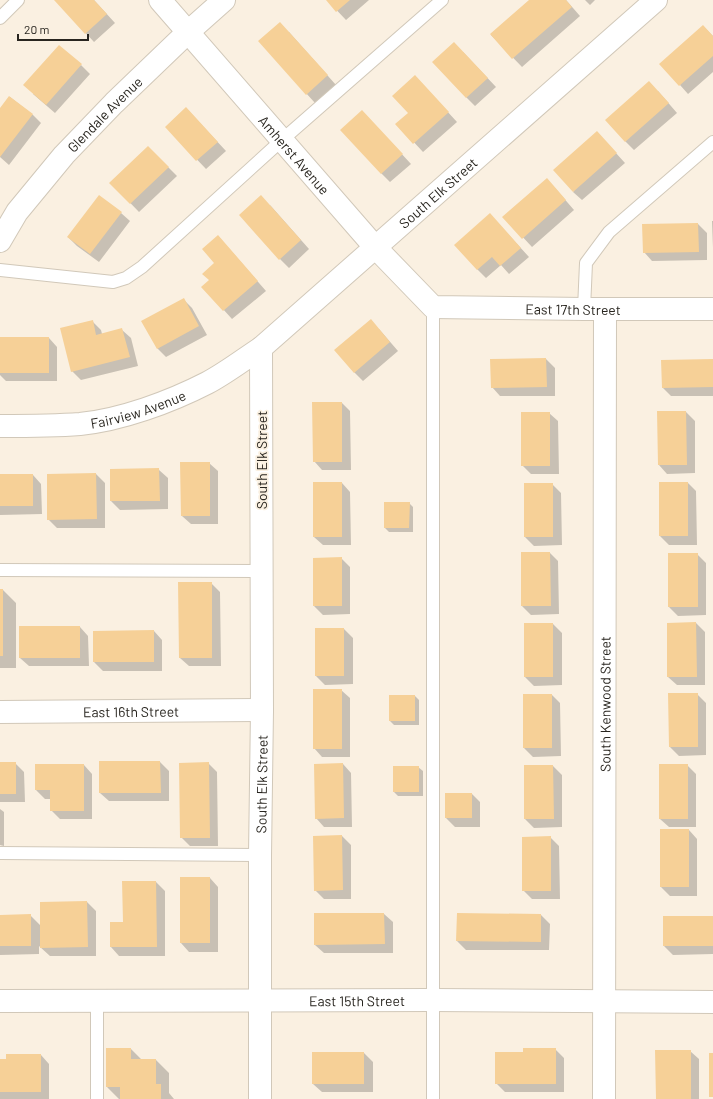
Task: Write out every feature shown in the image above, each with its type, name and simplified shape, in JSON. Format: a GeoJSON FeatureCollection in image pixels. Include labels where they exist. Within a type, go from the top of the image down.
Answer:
{"type":"FeatureCollection","features":[{"type":"Feature","properties":{"kind":"street","name":"Amherst Avenue"},"geometry":{"type":"LineString","coordinates":[[160,0],[375,247],[433,307]]}},
{"type":"Feature","properties":{"kind":"street","name":"Glendale Avenue"},"geometry":{"type":"LineString","coordinates":[[0,241],[17,212],[64,155],[114,102],[224,0]]}},
{"type":"Feature","properties":{"kind":"street","name":"South Elk Street"},"geometry":{"type":"LineString","coordinates":[[260,1099],[260,854],[262,710],[261,348],[656,0]]}},
{"type":"Feature","properties":{"kind":"street","name":"East 17th Street"},"geometry":{"type":"LineString","coordinates":[[433,307],[713,309]]}},
{"type":"Feature","properties":{"kind":"street","name":"South Kenwood Street"},"geometry":{"type":"LineString","coordinates":[[594,309],[604,1001],[604,1099]]}},
{"type":"Feature","properties":{"kind":"street","name":"Fairview Avenue"},"geometry":{"type":"LineString","coordinates":[[0,426],[49,426],[81,424],[140,410],[182,395],[209,382],[261,348]]}},
{"type":"Feature","properties":{"kind":"street","name":"East 16th Street"},"geometry":{"type":"LineString","coordinates":[[0,712],[262,710]]}},
{"type":"Feature","properties":{"kind":"street","name":"East 15th Street"},"geometry":{"type":"LineString","coordinates":[[0,1002],[260,1002],[432,1000],[713,1002]]}},
{"type":"Feature","properties":{"kind":"lane"},"geometry":{"type":"LineString","coordinates":[[0,18],[18,0]]}},
{"type":"Feature","properties":{"kind":"lane"},"geometry":{"type":"LineString","coordinates":[[0,270],[113,282],[126,278],[142,267],[282,140],[442,0]]}},
{"type":"Feature","properties":{"kind":"lane"},"geometry":{"type":"LineString","coordinates":[[594,309],[586,264],[609,232],[713,142]]}},
{"type":"Feature","properties":{"kind":"lane"},"geometry":{"type":"LineString","coordinates":[[433,307],[433,1099]]}},
{"type":"Feature","properties":{"kind":"lane"},"geometry":{"type":"LineString","coordinates":[[0,570],[261,571]]}},
{"type":"Feature","properties":{"kind":"lane"},"geometry":{"type":"LineString","coordinates":[[0,852],[260,854]]}},
{"type":"Feature","properties":{"kind":"lane"},"geometry":{"type":"LineString","coordinates":[[97,1002],[97,1099]]}},
{"type":"Feature","properties":{"kind":"building"},"geometry":{"type":"Polygon","coordinates":[[[54,0],[94,0],[107,14],[85,34],[54,0]]]}},
{"type":"Feature","properties":{"kind":"building"},"geometry":{"type":"Polygon","coordinates":[[[326,0],[350,0],[336,12],[326,0]]]}},
{"type":"Feature","properties":{"kind":"building"},"geometry":{"type":"Polygon","coordinates":[[[529,0],[566,0],[572,7],[512,59],[490,34],[529,0]]]}},
{"type":"Feature","properties":{"kind":"building"},"geometry":{"type":"Polygon","coordinates":[[[280,22],[328,75],[306,95],[258,41],[280,22]]]}},
{"type":"Feature","properties":{"kind":"building"},"geometry":{"type":"Polygon","coordinates":[[[703,25],[713,36],[713,56],[679,86],[659,64],[703,25]]]}},
{"type":"Feature","properties":{"kind":"building"},"geometry":{"type":"Polygon","coordinates":[[[454,42],[488,78],[466,98],[432,62],[454,42]]]}},
{"type":"Feature","properties":{"kind":"building"},"geometry":{"type":"Polygon","coordinates":[[[59,45],[82,64],[46,105],[23,85],[59,45]]]}},
{"type":"Feature","properties":{"kind":"building"},"geometry":{"type":"Polygon","coordinates":[[[415,75],[449,112],[413,144],[395,124],[408,113],[392,96],[415,75]]]}},
{"type":"Feature","properties":{"kind":"building"},"geometry":{"type":"Polygon","coordinates":[[[649,81],[669,103],[625,142],[605,120],[649,81]]]}},
{"type":"Feature","properties":{"kind":"building"},"geometry":{"type":"Polygon","coordinates":[[[9,96],[33,114],[0,157],[0,108],[9,96]]]}},
{"type":"Feature","properties":{"kind":"building"},"geometry":{"type":"Polygon","coordinates":[[[186,107],[218,142],[196,161],[165,127],[186,107]]]}},
{"type":"Feature","properties":{"kind":"building"},"geometry":{"type":"Polygon","coordinates":[[[362,110],[403,154],[381,174],[340,130],[362,110]]]}},
{"type":"Feature","properties":{"kind":"building"},"geometry":{"type":"Polygon","coordinates":[[[597,131],[617,153],[573,192],[553,170],[597,131]]]}},
{"type":"Feature","properties":{"kind":"building"},"geometry":{"type":"Polygon","coordinates":[[[148,146],[169,167],[130,204],[109,183],[148,146]]]}},
{"type":"Feature","properties":{"kind":"building"},"geometry":{"type":"Polygon","coordinates":[[[547,178],[566,200],[522,239],[502,217],[547,178]]]}},
{"type":"Feature","properties":{"kind":"building"},"geometry":{"type":"Polygon","coordinates":[[[99,195],[122,212],[90,254],[67,237],[99,195]]]}},
{"type":"Feature","properties":{"kind":"building"},"geometry":{"type":"Polygon","coordinates":[[[261,195],[301,240],[279,260],[239,215],[261,195]]]}},
{"type":"Feature","properties":{"kind":"building"},"geometry":{"type":"Polygon","coordinates":[[[490,213],[521,248],[500,266],[492,257],[477,270],[454,245],[490,213]]]}},
{"type":"Feature","properties":{"kind":"building"},"geometry":{"type":"Polygon","coordinates":[[[698,223],[699,252],[643,253],[642,224],[698,223]]]}},
{"type":"Feature","properties":{"kind":"building"},"geometry":{"type":"Polygon","coordinates":[[[218,235],[258,281],[223,311],[201,287],[209,280],[202,274],[214,263],[202,249],[218,235]]]}},
{"type":"Feature","properties":{"kind":"building"},"geometry":{"type":"Polygon","coordinates":[[[184,298],[199,326],[157,349],[141,321],[184,298]]]}},
{"type":"Feature","properties":{"kind":"building"},"geometry":{"type":"Polygon","coordinates":[[[371,319],[390,342],[354,373],[334,350],[371,319]]]}},
{"type":"Feature","properties":{"kind":"building"},"geometry":{"type":"Polygon","coordinates":[[[93,320],[96,335],[122,328],[130,357],[71,372],[60,328],[93,320]]]}},
{"type":"Feature","properties":{"kind":"building"},"geometry":{"type":"Polygon","coordinates":[[[0,337],[49,337],[49,373],[0,373],[0,337]]]}},
{"type":"Feature","properties":{"kind":"building"},"geometry":{"type":"Polygon","coordinates":[[[546,358],[547,387],[491,388],[490,359],[546,358]]]}},
{"type":"Feature","properties":{"kind":"building"},"geometry":{"type":"Polygon","coordinates":[[[713,359],[713,387],[662,388],[661,360],[713,359]]]}},
{"type":"Feature","properties":{"kind":"building"},"geometry":{"type":"Polygon","coordinates":[[[312,402],[342,402],[342,462],[313,462],[312,402]]]}},
{"type":"Feature","properties":{"kind":"building"},"geometry":{"type":"Polygon","coordinates":[[[657,411],[686,411],[687,465],[658,465],[657,411]]]}},
{"type":"Feature","properties":{"kind":"building"},"geometry":{"type":"Polygon","coordinates":[[[521,412],[550,412],[550,466],[521,466],[521,412]]]}},
{"type":"Feature","properties":{"kind":"building"},"geometry":{"type":"Polygon","coordinates":[[[180,462],[210,462],[210,516],[181,516],[180,462]]]}},
{"type":"Feature","properties":{"kind":"building"},"geometry":{"type":"Polygon","coordinates":[[[159,468],[160,501],[110,501],[110,469],[159,468]]]}},
{"type":"Feature","properties":{"kind":"building"},"geometry":{"type":"Polygon","coordinates":[[[96,473],[97,519],[47,520],[47,474],[96,473]]]}},
{"type":"Feature","properties":{"kind":"building"},"geometry":{"type":"Polygon","coordinates":[[[0,474],[33,474],[33,506],[0,506],[0,474]]]}},
{"type":"Feature","properties":{"kind":"building"},"geometry":{"type":"Polygon","coordinates":[[[313,482],[342,482],[342,537],[313,537],[313,482]]]}},
{"type":"Feature","properties":{"kind":"building"},"geometry":{"type":"Polygon","coordinates":[[[659,482],[688,482],[688,536],[659,536],[659,482]]]}},
{"type":"Feature","properties":{"kind":"building"},"geometry":{"type":"Polygon","coordinates":[[[524,483],[553,483],[553,537],[524,537],[524,483]]]}},
{"type":"Feature","properties":{"kind":"building"},"geometry":{"type":"Polygon","coordinates":[[[384,502],[410,502],[409,528],[384,528],[384,502]]]}},
{"type":"Feature","properties":{"kind":"building"},"geometry":{"type":"Polygon","coordinates":[[[521,552],[550,552],[551,606],[521,606],[521,552]]]}},
{"type":"Feature","properties":{"kind":"building"},"geometry":{"type":"Polygon","coordinates":[[[668,553],[698,553],[698,607],[668,607],[668,553]]]}},
{"type":"Feature","properties":{"kind":"building"},"geometry":{"type":"Polygon","coordinates":[[[342,557],[342,606],[313,606],[313,558],[342,557]]]}},
{"type":"Feature","properties":{"kind":"building"},"geometry":{"type":"Polygon","coordinates":[[[178,582],[212,582],[212,658],[179,658],[178,582]]]}},
{"type":"Feature","properties":{"kind":"building"},"geometry":{"type":"Polygon","coordinates":[[[0,589],[3,589],[3,656],[0,656],[0,589]]]}},
{"type":"Feature","properties":{"kind":"building"},"geometry":{"type":"Polygon","coordinates":[[[696,622],[697,677],[667,677],[667,623],[696,622]]]}},
{"type":"Feature","properties":{"kind":"building"},"geometry":{"type":"Polygon","coordinates":[[[524,623],[553,623],[553,677],[524,677],[524,623]]]}},
{"type":"Feature","properties":{"kind":"building"},"geometry":{"type":"Polygon","coordinates":[[[19,626],[80,626],[80,658],[19,658],[19,626]]]}},
{"type":"Feature","properties":{"kind":"building"},"geometry":{"type":"Polygon","coordinates":[[[315,628],[344,628],[344,676],[315,676],[315,628]]]}},
{"type":"Feature","properties":{"kind":"building"},"geometry":{"type":"Polygon","coordinates":[[[154,630],[154,662],[93,662],[93,631],[154,630]]]}},
{"type":"Feature","properties":{"kind":"building"},"geometry":{"type":"Polygon","coordinates":[[[313,689],[342,689],[342,749],[313,749],[313,689]]]}},
{"type":"Feature","properties":{"kind":"building"},"geometry":{"type":"Polygon","coordinates":[[[668,693],[698,693],[698,747],[669,747],[668,693]]]}},
{"type":"Feature","properties":{"kind":"building"},"geometry":{"type":"Polygon","coordinates":[[[523,694],[552,694],[552,748],[523,748],[523,694]]]}},
{"type":"Feature","properties":{"kind":"building"},"geometry":{"type":"Polygon","coordinates":[[[389,695],[415,695],[415,721],[389,721],[389,695]]]}},
{"type":"Feature","properties":{"kind":"building"},"geometry":{"type":"Polygon","coordinates":[[[99,761],[160,761],[161,793],[99,793],[99,761]]]}},
{"type":"Feature","properties":{"kind":"building"},"geometry":{"type":"Polygon","coordinates":[[[0,762],[16,762],[16,794],[0,794],[0,762]]]}},
{"type":"Feature","properties":{"kind":"building"},"geometry":{"type":"Polygon","coordinates":[[[209,762],[210,838],[180,838],[179,763],[209,762]]]}},
{"type":"Feature","properties":{"kind":"building"},"geometry":{"type":"Polygon","coordinates":[[[343,763],[344,818],[315,819],[314,764],[343,763]]]}},
{"type":"Feature","properties":{"kind":"building"},"geometry":{"type":"Polygon","coordinates":[[[35,764],[84,764],[84,811],[50,811],[50,790],[35,790],[35,764]]]}},
{"type":"Feature","properties":{"kind":"building"},"geometry":{"type":"Polygon","coordinates":[[[659,764],[688,764],[688,819],[659,819],[659,764]]]}},
{"type":"Feature","properties":{"kind":"building"},"geometry":{"type":"Polygon","coordinates":[[[524,765],[553,765],[554,819],[524,819],[524,765]]]}},
{"type":"Feature","properties":{"kind":"building"},"geometry":{"type":"Polygon","coordinates":[[[393,766],[419,766],[419,792],[393,792],[393,766]]]}},
{"type":"Feature","properties":{"kind":"building"},"geometry":{"type":"Polygon","coordinates":[[[445,793],[472,793],[472,818],[445,818],[445,793]]]}},
{"type":"Feature","properties":{"kind":"building"},"geometry":{"type":"Polygon","coordinates":[[[660,829],[689,829],[689,887],[660,887],[660,829]]]}},
{"type":"Feature","properties":{"kind":"building"},"geometry":{"type":"Polygon","coordinates":[[[342,835],[343,890],[314,891],[313,836],[342,835]]]}},
{"type":"Feature","properties":{"kind":"building"},"geometry":{"type":"Polygon","coordinates":[[[551,836],[551,891],[522,891],[522,837],[551,836]]]}},
{"type":"Feature","properties":{"kind":"building"},"geometry":{"type":"Polygon","coordinates":[[[180,877],[210,877],[210,943],[180,943],[180,877]]]}},
{"type":"Feature","properties":{"kind":"building"},"geometry":{"type":"Polygon","coordinates":[[[122,881],[156,881],[157,947],[110,947],[110,922],[123,922],[122,881]]]}},
{"type":"Feature","properties":{"kind":"building"},"geometry":{"type":"Polygon","coordinates":[[[87,901],[88,947],[40,948],[40,902],[87,901]]]}},
{"type":"Feature","properties":{"kind":"building"},"geometry":{"type":"Polygon","coordinates":[[[314,913],[384,913],[385,944],[314,945],[314,913]]]}},
{"type":"Feature","properties":{"kind":"building"},"geometry":{"type":"Polygon","coordinates":[[[457,913],[541,914],[541,942],[456,941],[457,913]]]}},
{"type":"Feature","properties":{"kind":"building"},"geometry":{"type":"Polygon","coordinates":[[[31,914],[31,946],[0,946],[0,915],[31,914]]]}},
{"type":"Feature","properties":{"kind":"building"},"geometry":{"type":"Polygon","coordinates":[[[663,916],[713,916],[713,946],[663,946],[663,916]]]}},
{"type":"Feature","properties":{"kind":"building"},"geometry":{"type":"Polygon","coordinates":[[[106,1048],[131,1048],[131,1059],[156,1059],[156,1084],[161,1084],[161,1099],[120,1099],[120,1087],[106,1087],[106,1048]]]}},
{"type":"Feature","properties":{"kind":"building"},"geometry":{"type":"Polygon","coordinates":[[[523,1048],[556,1048],[556,1084],[495,1084],[495,1052],[523,1052],[523,1048]]]}},
{"type":"Feature","properties":{"kind":"building"},"geometry":{"type":"Polygon","coordinates":[[[655,1050],[691,1050],[691,1099],[656,1099],[655,1050]]]}},
{"type":"Feature","properties":{"kind":"building"},"geometry":{"type":"Polygon","coordinates":[[[312,1052],[364,1052],[364,1084],[312,1084],[312,1052]]]}},
{"type":"Feature","properties":{"kind":"building"},"geometry":{"type":"Polygon","coordinates":[[[709,1053],[713,1053],[713,1097],[709,1097],[709,1053]]]}},
{"type":"Feature","properties":{"kind":"building"},"geometry":{"type":"Polygon","coordinates":[[[6,1054],[41,1054],[41,1092],[0,1092],[0,1059],[6,1059],[6,1054]]]}}]}
